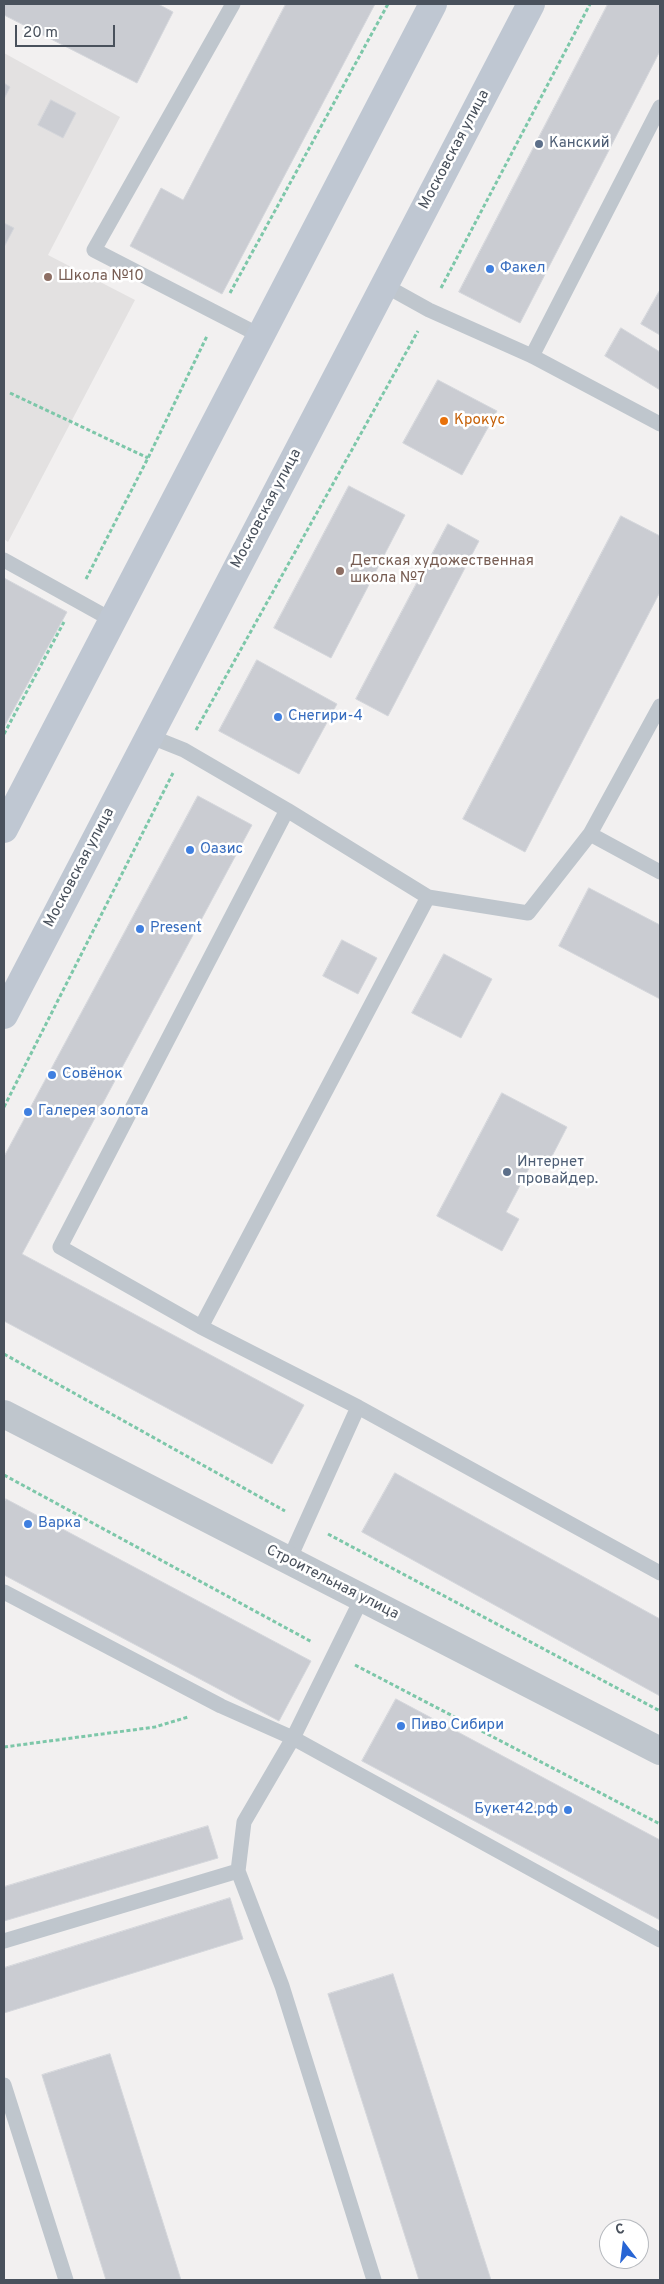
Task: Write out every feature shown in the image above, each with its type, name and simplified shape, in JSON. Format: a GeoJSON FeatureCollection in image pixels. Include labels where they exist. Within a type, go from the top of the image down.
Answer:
{"type":"FeatureCollection","features":[{"type":"Feature","properties":{"kind":"main road"},"geometry":{"type":"LineString","coordinates":[[4,829],[432,4]]}},
{"type":"Feature","properties":{"kind":"main road","name":"Московская улица"},"geometry":{"type":"LineString","coordinates":[[4,1015],[531,4]]}},
{"type":"Feature","properties":{"kind":"street","name":"Строительная улица"},"geometry":{"type":"LineString","coordinates":[[4,1414],[660,1751]]}},
{"type":"Feature","properties":{"kind":"lane"},"geometry":{"type":"LineString","coordinates":[[229,5],[94,250],[259,335]]}},
{"type":"Feature","properties":{"kind":"lane"},"geometry":{"type":"LineString","coordinates":[[532,356],[660,107]]}},
{"type":"Feature","properties":{"kind":"lane"},"geometry":{"type":"LineString","coordinates":[[384,285],[429,310],[532,356],[660,424]]}},
{"type":"Feature","properties":{"kind":"lane"},"geometry":{"type":"LineString","coordinates":[[4,560],[112,620]]}},
{"type":"Feature","properties":{"kind":"lane"},"geometry":{"type":"LineString","coordinates":[[149,736],[184,750],[287,810],[428,897],[528,913],[590,834],[660,706]]}},
{"type":"Feature","properties":{"kind":"lane"},"geometry":{"type":"LineString","coordinates":[[287,810],[60,1247],[201,1326],[358,1407],[660,1574]]}},
{"type":"Feature","properties":{"kind":"lane"},"geometry":{"type":"LineString","coordinates":[[590,834],[660,872]]}},
{"type":"Feature","properties":{"kind":"lane"},"geometry":{"type":"LineString","coordinates":[[201,1326],[428,897]]}},
{"type":"Feature","properties":{"kind":"lane"},"geometry":{"type":"LineString","coordinates":[[289,1560],[358,1407]]}},
{"type":"Feature","properties":{"kind":"lane"},"geometry":{"type":"LineString","coordinates":[[4,1592],[221,1706],[293,1738],[660,1940]]}},
{"type":"Feature","properties":{"kind":"lane"},"geometry":{"type":"LineString","coordinates":[[362,1598],[293,1738],[244,1822],[238,1871],[282,1986],[374,2280]]}},
{"type":"Feature","properties":{"kind":"lane"},"geometry":{"type":"LineString","coordinates":[[4,1942],[238,1871]]}},
{"type":"Feature","properties":{"kind":"lane"},"geometry":{"type":"LineString","coordinates":[[4,2085],[66,2280]]}},
{"type":"Feature","properties":{"kind":"path"},"geometry":{"type":"LineString","coordinates":[[4,734],[148,458],[198,351],[388,4]]}},
{"type":"Feature","properties":{"kind":"path"},"geometry":{"type":"LineString","coordinates":[[4,1107],[184,750],[429,310],[590,4]]}},
{"type":"Feature","properties":{"kind":"path"},"geometry":{"type":"LineString","coordinates":[[10,393],[148,458]]}},
{"type":"Feature","properties":{"kind":"path"},"geometry":{"type":"LineString","coordinates":[[4,1354],[307,1523],[660,1711]]}},
{"type":"Feature","properties":{"kind":"path"},"geometry":{"type":"LineString","coordinates":[[4,1748],[155,1727],[221,1706]]}},
{"type":"Feature","properties":{"kind":"shaded area","name":"Школа №10"},"geometry":{"type":"Polygon","coordinates":[[[4,53],[120,117],[48,255],[135,300],[8,542],[4,539],[4,53]]]}},
{"type":"Feature","properties":{"kind":"building"},"geometry":{"type":"Polygon","coordinates":[[[4,4],[158,4],[173,12],[137,83],[4,15],[4,4]]]}},
{"type":"Feature","properties":{"kind":"building"},"geometry":{"type":"Polygon","coordinates":[[[286,4],[375,4],[222,294],[130,246],[161,188],[183,200],[286,4]]]}},
{"type":"Feature","properties":{"kind":"building"},"geometry":{"type":"Polygon","coordinates":[[[608,4],[660,4],[660,51],[520,323],[459,292],[608,4]]]}},
{"type":"Feature","properties":{"kind":"building"},"geometry":{"type":"Polygon","coordinates":[[[4,83],[10,87],[4,99],[4,83]]]}},
{"type":"Feature","properties":{"kind":"building"},"geometry":{"type":"Polygon","coordinates":[[[51,100],[76,113],[63,138],[38,125],[51,100]]]}},
{"type":"Feature","properties":{"kind":"building"},"geometry":{"type":"Polygon","coordinates":[[[4,223],[14,228],[4,247],[4,223]]]}},
{"type":"Feature","properties":{"kind":"building"},"geometry":{"type":"Polygon","coordinates":[[[660,290],[660,335],[641,324],[660,290]]]}},
{"type":"Feature","properties":{"kind":"building"},"geometry":{"type":"Polygon","coordinates":[[[621,328],[660,352],[660,390],[605,356],[621,328]]]}},
{"type":"Feature","properties":{"kind":"building"},"geometry":{"type":"Polygon","coordinates":[[[438,380],[497,411],[462,475],[403,443],[438,380]]]}},
{"type":"Feature","properties":{"kind":"building","name":"Детская художественная школа №7"},"geometry":{"type":"Polygon","coordinates":[[[349,486],[405,515],[331,658],[274,628],[349,486]]]}},
{"type":"Feature","properties":{"kind":"building"},"geometry":{"type":"Polygon","coordinates":[[[621,516],[660,536],[660,592],[525,852],[463,819],[621,516]]]}},
{"type":"Feature","properties":{"kind":"building"},"geometry":{"type":"Polygon","coordinates":[[[448,524],[479,541],[388,716],[356,699],[448,524]]]}},
{"type":"Feature","properties":{"kind":"building"},"geometry":{"type":"Polygon","coordinates":[[[4,578],[67,612],[4,727],[4,578]]]}},
{"type":"Feature","properties":{"kind":"building","name":"Снегири-4"},"geometry":{"type":"Polygon","coordinates":[[[257,660],[337,704],[299,774],[219,731],[257,660]]]}},
{"type":"Feature","properties":{"kind":"building"},"geometry":{"type":"Polygon","coordinates":[[[198,796],[252,825],[22,1254],[304,1405],[272,1464],[4,1321],[4,1157],[198,796]]]}},
{"type":"Feature","properties":{"kind":"building"},"geometry":{"type":"Polygon","coordinates":[[[589,888],[660,925],[660,999],[559,946],[589,888]]]}},
{"type":"Feature","properties":{"kind":"building"},"geometry":{"type":"Polygon","coordinates":[[[342,940],[377,958],[358,994],[323,976],[342,940]]]}},
{"type":"Feature","properties":{"kind":"building"},"geometry":{"type":"Polygon","coordinates":[[[444,954],[492,979],[461,1038],[412,1013],[444,954]]]}},
{"type":"Feature","properties":{"kind":"building"},"geometry":{"type":"Polygon","coordinates":[[[502,1093],[567,1127],[549,1162],[536,1155],[506,1212],[519,1219],[502,1251],[437,1216],[502,1093]]]}},
{"type":"Feature","properties":{"kind":"building"},"geometry":{"type":"Polygon","coordinates":[[[395,1473],[660,1619],[660,1696],[362,1532],[395,1473]]]}},
{"type":"Feature","properties":{"kind":"building"},"geometry":{"type":"Polygon","coordinates":[[[6,1499],[311,1661],[279,1721],[4,1575],[4,1503],[6,1499]]]}},
{"type":"Feature","properties":{"kind":"building"},"geometry":{"type":"Polygon","coordinates":[[[396,1699],[660,1840],[660,1920],[362,1761],[396,1699]]]}},
{"type":"Feature","properties":{"kind":"building"},"geometry":{"type":"Polygon","coordinates":[[[208,1826],[218,1858],[4,1921],[4,1887],[208,1826]]]}},
{"type":"Feature","properties":{"kind":"building"},"geometry":{"type":"Polygon","coordinates":[[[230,1898],[243,1939],[4,2013],[4,1968],[230,1898]]]}},
{"type":"Feature","properties":{"kind":"building"},"geometry":{"type":"Polygon","coordinates":[[[393,1974],[491,2280],[419,2280],[328,1994],[393,1974]]]}},
{"type":"Feature","properties":{"kind":"building"},"geometry":{"type":"Polygon","coordinates":[[[110,2054],[181,2280],[106,2280],[42,2075],[110,2054]]]}},
{"type":"Feature","properties":{"kind":"place","name":"Канский"},"geometry":{"type":"Point","coordinates":[539,144]}},
{"type":"Feature","properties":{"kind":"place","name":"Факел"},"geometry":{"type":"Point","coordinates":[490,269]}},
{"type":"Feature","properties":{"kind":"place","name":"Школа №10"},"geometry":{"type":"Point","coordinates":[48,277]}},
{"type":"Feature","properties":{"kind":"place","name":"Крокус"},"geometry":{"type":"Point","coordinates":[444,421]}},
{"type":"Feature","properties":{"kind":"place","name":"Детская художественная школа №7"},"geometry":{"type":"Point","coordinates":[340,571]}},
{"type":"Feature","properties":{"kind":"place","name":"Снегири-4"},"geometry":{"type":"Point","coordinates":[278,717]}},
{"type":"Feature","properties":{"kind":"place","name":"Оазис"},"geometry":{"type":"Point","coordinates":[190,850]}},
{"type":"Feature","properties":{"kind":"place","name":"Present"},"geometry":{"type":"Point","coordinates":[140,929]}},
{"type":"Feature","properties":{"kind":"place","name":"Совёнок"},"geometry":{"type":"Point","coordinates":[52,1075]}},
{"type":"Feature","properties":{"kind":"place","name":"Галерея золота"},"geometry":{"type":"Point","coordinates":[28,1112]}},
{"type":"Feature","properties":{"kind":"place","name":"Интернет провайдер."},"geometry":{"type":"Point","coordinates":[507,1172]}},
{"type":"Feature","properties":{"kind":"place","name":"Варка"},"geometry":{"type":"Point","coordinates":[28,1524]}},
{"type":"Feature","properties":{"kind":"place","name":"Пиво Сибири"},"geometry":{"type":"Point","coordinates":[401,1726]}},
{"type":"Feature","properties":{"kind":"place","name":"Букет42.рф"},"geometry":{"type":"Point","coordinates":[568,1810]}}]}
